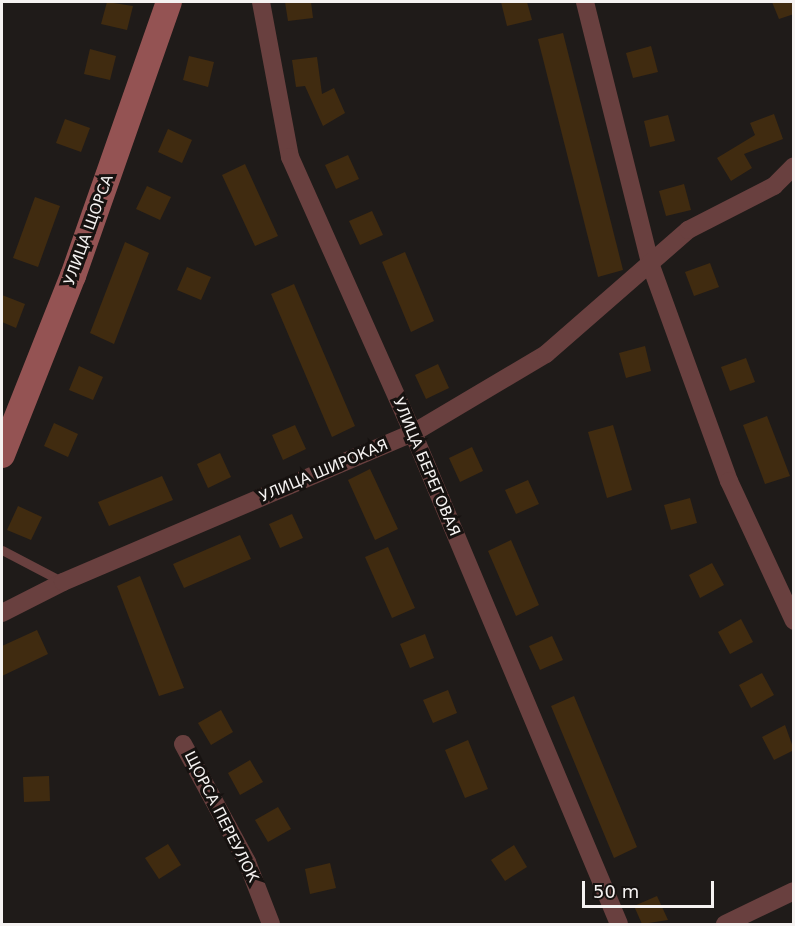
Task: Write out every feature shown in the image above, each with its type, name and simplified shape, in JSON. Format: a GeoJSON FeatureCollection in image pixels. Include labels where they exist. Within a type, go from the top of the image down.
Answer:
{"type":"FeatureCollection","features":[{"type":"Feature","properties":{"kind":"street","name":"УЛИЦА ЩОРСА"},"geometry":{"type":"LineString","coordinates":[[2,454],[73,276],[169,2]]}},
{"type":"Feature","properties":{"kind":"street","name":"УЛИЦА БЕРЕГОВАЯ"},"geometry":{"type":"LineString","coordinates":[[261,2],[290,157],[413,433],[619,924]]}},
{"type":"Feature","properties":{"kind":"street"},"geometry":{"type":"LineString","coordinates":[[585,2],[650,263],[729,481],[794,621]]}},
{"type":"Feature","properties":{"kind":"street","name":"УЛИЦА ШИРОКАЯ"},"geometry":{"type":"LineString","coordinates":[[2,613],[63,582],[413,433],[546,354],[688,230],[774,186],[794,166]]}},
{"type":"Feature","properties":{"kind":"street","name":"ЩОРСА ПЕРЕУЛОК"},"geometry":{"type":"LineString","coordinates":[[183,744],[247,862],[271,924]]}},
{"type":"Feature","properties":{"kind":"street"},"geometry":{"type":"LineString","coordinates":[[725,924],[794,891]]}},
{"type":"Feature","properties":{"kind":"lane"},"geometry":{"type":"LineString","coordinates":[[2,550],[63,582]]}},
{"type":"Feature","properties":{"kind":"building"},"geometry":{"type":"Polygon","coordinates":[[[107,2],[133,6],[127,30],[101,24],[107,2]]]}},
{"type":"Feature","properties":{"kind":"building"},"geometry":{"type":"Polygon","coordinates":[[[285,2],[311,2],[313,18],[288,21],[285,2]]]}},
{"type":"Feature","properties":{"kind":"building"},"geometry":{"type":"Polygon","coordinates":[[[501,2],[527,2],[532,20],[507,26],[501,2]]]}},
{"type":"Feature","properties":{"kind":"building"},"geometry":{"type":"Polygon","coordinates":[[[772,2],[794,2],[794,14],[779,19],[772,2]]]}},
{"type":"Feature","properties":{"kind":"building"},"geometry":{"type":"Polygon","coordinates":[[[563,33],[623,270],[598,277],[538,39],[563,33]]]}},
{"type":"Feature","properties":{"kind":"building"},"geometry":{"type":"Polygon","coordinates":[[[651,46],[658,72],[633,78],[626,53],[651,46]]]}},
{"type":"Feature","properties":{"kind":"building"},"geometry":{"type":"Polygon","coordinates":[[[90,49],[116,56],[110,80],[84,74],[90,49]]]}},
{"type":"Feature","properties":{"kind":"building"},"geometry":{"type":"Polygon","coordinates":[[[189,56],[214,62],[208,87],[183,80],[189,56]]]}},
{"type":"Feature","properties":{"kind":"building"},"geometry":{"type":"Polygon","coordinates":[[[317,57],[322,94],[334,88],[345,113],[323,126],[305,86],[296,87],[292,60],[317,57]]]}},
{"type":"Feature","properties":{"kind":"building"},"geometry":{"type":"Polygon","coordinates":[[[774,114],[783,139],[744,154],[752,168],[731,181],[717,158],[755,135],[750,123],[774,114]]]}},
{"type":"Feature","properties":{"kind":"building"},"geometry":{"type":"Polygon","coordinates":[[[668,115],[675,141],[650,147],[644,121],[668,115]]]}},
{"type":"Feature","properties":{"kind":"building"},"geometry":{"type":"Polygon","coordinates":[[[65,119],[90,128],[81,152],[56,143],[65,119]]]}},
{"type":"Feature","properties":{"kind":"building"},"geometry":{"type":"Polygon","coordinates":[[[168,129],[192,140],[182,163],[158,152],[168,129]]]}},
{"type":"Feature","properties":{"kind":"building"},"geometry":{"type":"Polygon","coordinates":[[[348,155],[359,179],[336,189],[325,165],[348,155]]]}},
{"type":"Feature","properties":{"kind":"building"},"geometry":{"type":"Polygon","coordinates":[[[245,164],[278,236],[255,246],[222,175],[245,164]]]}},
{"type":"Feature","properties":{"kind":"building"},"geometry":{"type":"Polygon","coordinates":[[[684,184],[691,210],[666,216],[659,191],[684,184]]]}},
{"type":"Feature","properties":{"kind":"building"},"geometry":{"type":"Polygon","coordinates":[[[147,186],[171,197],[160,220],[136,209],[147,186]]]}},
{"type":"Feature","properties":{"kind":"building"},"geometry":{"type":"Polygon","coordinates":[[[35,197],[60,206],[38,267],[13,258],[35,197]]]}},
{"type":"Feature","properties":{"kind":"building"},"geometry":{"type":"Polygon","coordinates":[[[372,211],[383,235],[360,245],[349,221],[372,211]]]}},
{"type":"Feature","properties":{"kind":"building"},"geometry":{"type":"Polygon","coordinates":[[[125,242],[149,253],[114,344],[90,333],[125,242]]]}},
{"type":"Feature","properties":{"kind":"building"},"geometry":{"type":"Polygon","coordinates":[[[405,252],[434,321],[411,332],[382,262],[405,252]]]}},
{"type":"Feature","properties":{"kind":"building"},"geometry":{"type":"Polygon","coordinates":[[[710,263],[719,287],[694,296],[685,272],[710,263]]]}},
{"type":"Feature","properties":{"kind":"building"},"geometry":{"type":"Polygon","coordinates":[[[187,267],[211,277],[201,300],[177,290],[187,267]]]}},
{"type":"Feature","properties":{"kind":"building"},"geometry":{"type":"Polygon","coordinates":[[[294,284],[355,426],[332,437],[271,294],[294,284]]]}},
{"type":"Feature","properties":{"kind":"building"},"geometry":{"type":"Polygon","coordinates":[[[2,295],[25,304],[16,328],[2,322],[2,295]]]}},
{"type":"Feature","properties":{"kind":"building"},"geometry":{"type":"Polygon","coordinates":[[[645,346],[651,371],[626,378],[619,353],[645,346]]]}},
{"type":"Feature","properties":{"kind":"building"},"geometry":{"type":"Polygon","coordinates":[[[746,358],[755,382],[730,391],[721,367],[746,358]]]}},
{"type":"Feature","properties":{"kind":"building"},"geometry":{"type":"Polygon","coordinates":[[[438,364],[449,388],[426,399],[415,375],[438,364]]]}},
{"type":"Feature","properties":{"kind":"building"},"geometry":{"type":"Polygon","coordinates":[[[79,366],[103,377],[93,400],[69,390],[79,366]]]}},
{"type":"Feature","properties":{"kind":"building"},"geometry":{"type":"Polygon","coordinates":[[[767,416],[790,476],[765,484],[743,425],[767,416]]]}},
{"type":"Feature","properties":{"kind":"building"},"geometry":{"type":"Polygon","coordinates":[[[54,423],[78,434],[68,457],[44,446],[54,423]]]}},
{"type":"Feature","properties":{"kind":"building"},"geometry":{"type":"Polygon","coordinates":[[[295,425],[306,449],[283,460],[272,435],[295,425]]]}},
{"type":"Feature","properties":{"kind":"building"},"geometry":{"type":"Polygon","coordinates":[[[613,425],[632,490],[607,498],[588,432],[613,425]]]}},
{"type":"Feature","properties":{"kind":"building"},"geometry":{"type":"Polygon","coordinates":[[[472,447],[483,471],[460,482],[449,458],[472,447]]]}},
{"type":"Feature","properties":{"kind":"building"},"geometry":{"type":"Polygon","coordinates":[[[220,453],[231,477],[208,488],[197,464],[220,453]]]}},
{"type":"Feature","properties":{"kind":"building"},"geometry":{"type":"Polygon","coordinates":[[[370,469],[398,529],[375,540],[348,480],[370,469]]]}},
{"type":"Feature","properties":{"kind":"building"},"geometry":{"type":"Polygon","coordinates":[[[162,476],[173,500],[109,526],[98,502],[162,476]]]}},
{"type":"Feature","properties":{"kind":"building"},"geometry":{"type":"Polygon","coordinates":[[[528,480],[539,504],[516,514],[505,490],[528,480]]]}},
{"type":"Feature","properties":{"kind":"building"},"geometry":{"type":"Polygon","coordinates":[[[690,498],[697,523],[671,530],[664,505],[690,498]]]}},
{"type":"Feature","properties":{"kind":"building"},"geometry":{"type":"Polygon","coordinates":[[[18,506],[42,517],[31,540],[7,530],[18,506]]]}},
{"type":"Feature","properties":{"kind":"building"},"geometry":{"type":"Polygon","coordinates":[[[292,514],[303,538],[280,548],[269,524],[292,514]]]}},
{"type":"Feature","properties":{"kind":"building"},"geometry":{"type":"Polygon","coordinates":[[[240,535],[251,559],[184,588],[173,564],[240,535]]]}},
{"type":"Feature","properties":{"kind":"building"},"geometry":{"type":"Polygon","coordinates":[[[511,540],[539,605],[516,616],[488,551],[511,540]]]}},
{"type":"Feature","properties":{"kind":"building"},"geometry":{"type":"Polygon","coordinates":[[[388,547],[415,608],[392,618],[365,557],[388,547]]]}},
{"type":"Feature","properties":{"kind":"building"},"geometry":{"type":"Polygon","coordinates":[[[712,563],[724,585],[700,598],[689,575],[712,563]]]}},
{"type":"Feature","properties":{"kind":"building"},"geometry":{"type":"Polygon","coordinates":[[[140,576],[184,688],[159,696],[117,586],[140,576]]]}},
{"type":"Feature","properties":{"kind":"building"},"geometry":{"type":"Polygon","coordinates":[[[741,619],[753,642],[730,654],[718,632],[741,619]]]}},
{"type":"Feature","properties":{"kind":"building"},"geometry":{"type":"Polygon","coordinates":[[[37,630],[48,654],[2,676],[2,646],[37,630]]]}},
{"type":"Feature","properties":{"kind":"building"},"geometry":{"type":"Polygon","coordinates":[[[425,634],[434,658],[410,668],[400,644],[425,634]]]}},
{"type":"Feature","properties":{"kind":"building"},"geometry":{"type":"Polygon","coordinates":[[[552,636],[563,660],[540,670],[529,646],[552,636]]]}},
{"type":"Feature","properties":{"kind":"building"},"geometry":{"type":"Polygon","coordinates":[[[762,673],[774,695],[751,708],[739,685],[762,673]]]}},
{"type":"Feature","properties":{"kind":"building"},"geometry":{"type":"Polygon","coordinates":[[[448,690],[457,713],[433,723],[423,700],[448,690]]]}},
{"type":"Feature","properties":{"kind":"building"},"geometry":{"type":"Polygon","coordinates":[[[574,696],[637,847],[614,858],[551,706],[574,696]]]}},
{"type":"Feature","properties":{"kind":"building"},"geometry":{"type":"Polygon","coordinates":[[[221,710],[233,732],[211,745],[198,723],[221,710]]]}},
{"type":"Feature","properties":{"kind":"building"},"geometry":{"type":"Polygon","coordinates":[[[785,725],[794,750],[774,760],[762,737],[785,725]]]}},
{"type":"Feature","properties":{"kind":"building"},"geometry":{"type":"Polygon","coordinates":[[[468,740],[488,789],[465,798],[445,750],[468,740]]]}},
{"type":"Feature","properties":{"kind":"building"},"geometry":{"type":"Polygon","coordinates":[[[250,760],[263,782],[240,795],[228,773],[250,760]]]}},
{"type":"Feature","properties":{"kind":"building"},"geometry":{"type":"Polygon","coordinates":[[[49,776],[50,801],[24,802],[23,777],[49,776]]]}},
{"type":"Feature","properties":{"kind":"building"},"geometry":{"type":"Polygon","coordinates":[[[278,807],[291,829],[268,842],[255,820],[278,807]]]}},
{"type":"Feature","properties":{"kind":"building"},"geometry":{"type":"Polygon","coordinates":[[[168,844],[181,865],[159,879],[145,858],[168,844]]]}},
{"type":"Feature","properties":{"kind":"building"},"geometry":{"type":"Polygon","coordinates":[[[514,845],[527,867],[505,881],[491,860],[514,845]]]}},
{"type":"Feature","properties":{"kind":"building"},"geometry":{"type":"Polygon","coordinates":[[[330,863],[336,888],[310,894],[305,869],[330,863]]]}},
{"type":"Feature","properties":{"kind":"building"},"geometry":{"type":"Polygon","coordinates":[[[657,896],[668,920],[642,924],[634,906],[657,896]]]}}]}
